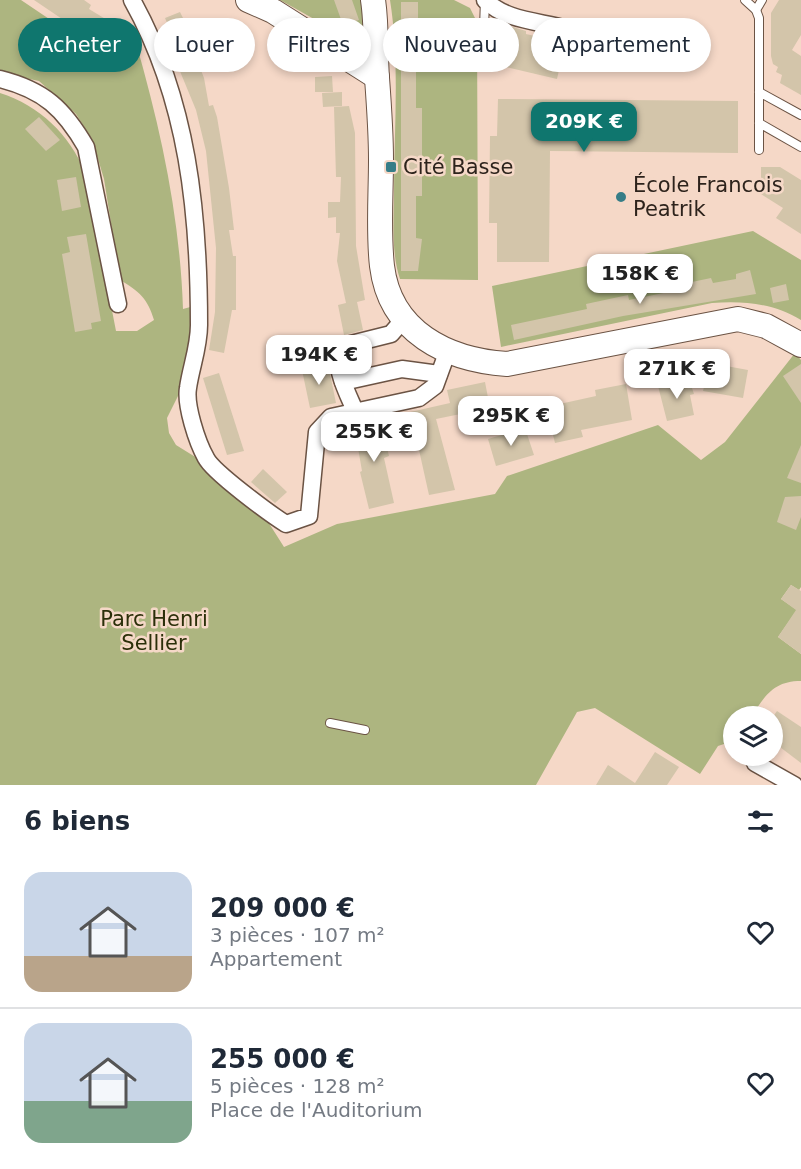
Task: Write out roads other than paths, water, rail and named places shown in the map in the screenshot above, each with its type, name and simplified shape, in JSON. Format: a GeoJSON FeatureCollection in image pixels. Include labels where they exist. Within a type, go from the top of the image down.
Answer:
{"type":"FeatureCollection","features":[{"type":"Feature","properties":{"kind":"street"},"geometry":{"type":"LineString","coordinates":[[132,0],[161,58],[182,124],[195,216],[199,329],[187,403],[206,459],[269,513],[286,524],[309,516],[317,432],[331,417],[418,398],[435,387],[443,363]]}},
{"type":"Feature","properties":{"kind":"street"},"geometry":{"type":"LineString","coordinates":[[248,0],[273,11],[377,77]]}},
{"type":"Feature","properties":{"kind":"street"},"geometry":{"type":"LineString","coordinates":[[373,0],[381,117],[382,268],[391,295],[404,319],[443,363]]}},
{"type":"Feature","properties":{"kind":"street"},"geometry":{"type":"LineString","coordinates":[[485,0],[495,10],[511,17],[531,21]]}},
{"type":"Feature","properties":{"kind":"street"},"geometry":{"type":"LineString","coordinates":[[0,79],[25,85],[55,104],[74,126],[86,147],[118,304]]}},
{"type":"Feature","properties":{"kind":"street"},"geometry":{"type":"LineString","coordinates":[[356,413],[343,382],[338,358],[343,346],[391,334],[404,319]]}},
{"type":"Feature","properties":{"kind":"street"},"geometry":{"type":"LineString","coordinates":[[343,382],[443,363],[475,361],[507,364],[738,319],[766,326],[801,345]]}},
{"type":"Feature","properties":{"kind":"street"},"geometry":{"type":"LineString","coordinates":[[760,766],[794,785]]}},
{"type":"Feature","properties":{"kind":"lane"},"geometry":{"type":"LineString","coordinates":[[484,18],[485,0]]}},
{"type":"Feature","properties":{"kind":"lane"},"geometry":{"type":"LineString","coordinates":[[745,0],[756,10],[759,18],[759,150]]}},
{"type":"Feature","properties":{"kind":"lane"},"geometry":{"type":"LineString","coordinates":[[756,10],[762,0]]}},
{"type":"Feature","properties":{"kind":"lane"},"geometry":{"type":"LineString","coordinates":[[759,92],[801,115]]}},
{"type":"Feature","properties":{"kind":"lane"},"geometry":{"type":"LineString","coordinates":[[759,123],[801,147]]}},
{"type":"Feature","properties":{"kind":"lane"},"geometry":{"type":"LineString","coordinates":[[330,723],[364,730]]}},
{"type":"Feature","properties":{"kind":"place","name":"Cité Basse"},"geometry":{"type":"Point","coordinates":[391,167]}},
{"type":"Feature","properties":{"kind":"place","name":"École Francois Peatrik"},"geometry":{"type":"Point","coordinates":[621,197]}},
{"type":"Feature","properties":{"kind":"park label","name":"Parc Henri Sellier"},"geometry":{"type":"Point","coordinates":[154,631]}}]}
